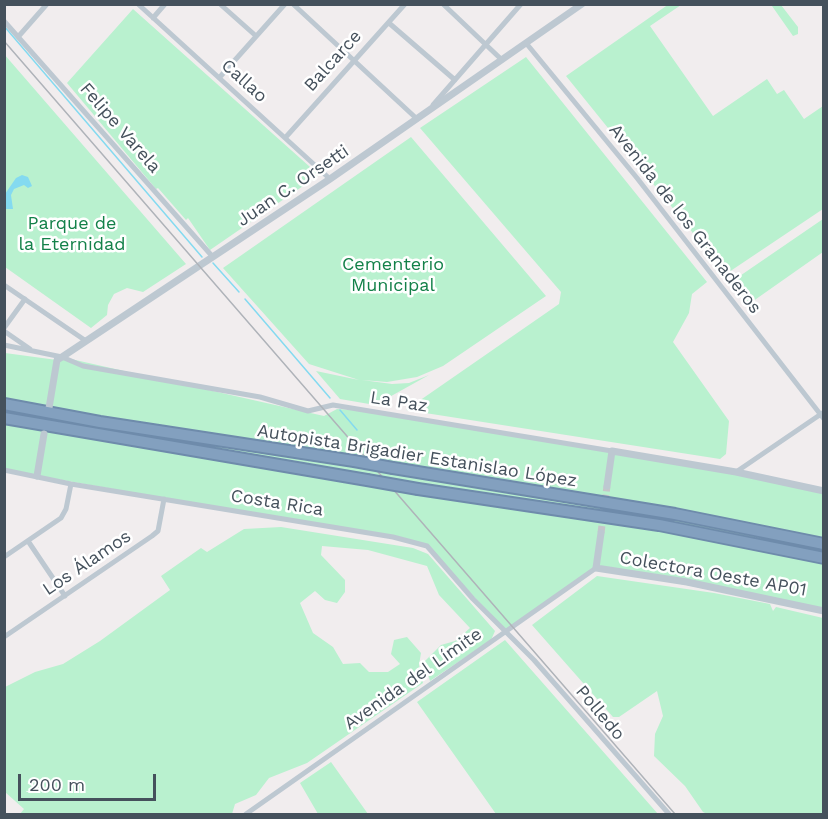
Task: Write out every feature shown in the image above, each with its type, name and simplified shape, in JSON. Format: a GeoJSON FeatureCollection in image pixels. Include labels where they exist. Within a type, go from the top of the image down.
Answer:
{"type":"FeatureCollection","features":[{"type":"Feature","properties":{"kind":"highway","name":"Autopista Brigadier Estanislao López"},"geometry":{"type":"LineString","coordinates":[[4,404],[100,422],[675,514],[824,544]]}},
{"type":"Feature","properties":{"kind":"highway","name":"Autopista Brigadier Estanislao López"},"geometry":{"type":"LineString","coordinates":[[4,418],[418,489],[659,525],[824,558]]}},
{"type":"Feature","properties":{"kind":"street"},"geometry":{"type":"LineString","coordinates":[[18,37],[47,4]]}},
{"type":"Feature","properties":{"kind":"street","name":"Callao"},"geometry":{"type":"LineString","coordinates":[[138,4],[330,179]]}},
{"type":"Feature","properties":{"kind":"street"},"geometry":{"type":"LineString","coordinates":[[153,18],[165,4]]}},
{"type":"Feature","properties":{"kind":"street"},"geometry":{"type":"LineString","coordinates":[[220,4],[256,36]]}},
{"type":"Feature","properties":{"kind":"street"},"geometry":{"type":"LineString","coordinates":[[219,78],[285,4]]}},
{"type":"Feature","properties":{"kind":"street"},"geometry":{"type":"LineString","coordinates":[[293,4],[417,119]]}},
{"type":"Feature","properties":{"kind":"street","name":"Balcarce"},"geometry":{"type":"LineString","coordinates":[[285,138],[405,4]]}},
{"type":"Feature","properties":{"kind":"street"},"geometry":{"type":"LineString","coordinates":[[443,4],[502,60]]}},
{"type":"Feature","properties":{"kind":"street","name":"Juan C. Orsetti"},"geometry":{"type":"LineString","coordinates":[[62,357],[330,179],[582,4]]}},
{"type":"Feature","properties":{"kind":"street"},"geometry":{"type":"LineString","coordinates":[[428,111],[520,5]]}},
{"type":"Feature","properties":{"kind":"street","name":"Felipe Varela"},"geometry":{"type":"LineString","coordinates":[[4,21],[212,256]]}},
{"type":"Feature","properties":{"kind":"street"},"geometry":{"type":"LineString","coordinates":[[389,23],[455,80]]}},
{"type":"Feature","properties":{"kind":"street","name":"Avenida de los Granaderos"},"geometry":{"type":"LineString","coordinates":[[526,43],[680,233],[822,416]]}},
{"type":"Feature","properties":{"kind":"street"},"geometry":{"type":"LineString","coordinates":[[4,285],[86,341]]}},
{"type":"Feature","properties":{"kind":"street"},"geometry":{"type":"LineString","coordinates":[[25,299],[4,329],[32,351]]}},
{"type":"Feature","properties":{"kind":"street"},"geometry":{"type":"LineString","coordinates":[[4,345],[32,351]]}},
{"type":"Feature","properties":{"kind":"street","name":"La Paz"},"geometry":{"type":"LineString","coordinates":[[32,351],[62,357],[83,366],[236,392],[308,411],[333,405],[736,472],[824,492]]}},
{"type":"Feature","properties":{"kind":"street"},"geometry":{"type":"LineString","coordinates":[[49,408],[57,360],[62,357]]}},
{"type":"Feature","properties":{"kind":"street"},"geometry":{"type":"LineString","coordinates":[[736,472],[822,416]]}},
{"type":"Feature","properties":{"kind":"street"},"geometry":{"type":"LineString","coordinates":[[37,476],[44,434]]}},
{"type":"Feature","properties":{"kind":"street"},"geometry":{"type":"LineString","coordinates":[[607,486],[612,451]]}},
{"type":"Feature","properties":{"kind":"street","name":"Costa Rica"},"geometry":{"type":"LineString","coordinates":[[4,470],[71,484],[420,543],[434,551],[473,599],[507,632]]}},
{"type":"Feature","properties":{"kind":"street"},"geometry":{"type":"LineString","coordinates":[[4,557],[61,518],[66,509],[71,484]]}},
{"type":"Feature","properties":{"kind":"street","name":"Los Álamos"},"geometry":{"type":"LineString","coordinates":[[4,637],[158,531],[164,499]]}},
{"type":"Feature","properties":{"kind":"street"},"geometry":{"type":"LineString","coordinates":[[596,568],[601,532]]}},
{"type":"Feature","properties":{"kind":"street"},"geometry":{"type":"LineString","coordinates":[[28,541],[65,596]]}},
{"type":"Feature","properties":{"kind":"street","name":"Avenida del Límite"},"geometry":{"type":"LineString","coordinates":[[246,814],[596,568]]}},
{"type":"Feature","properties":{"kind":"street","name":"Colectora Oeste AP01"},"geometry":{"type":"LineString","coordinates":[[596,568],[687,582],[824,611]]}},
{"type":"Feature","properties":{"kind":"street","name":"Polledo"},"geometry":{"type":"LineString","coordinates":[[507,632],[669,814]]}},
{"type":"Feature","properties":{"kind":"green space"},"geometry":{"type":"Polygon","coordinates":[[[669,4],[681,5],[650,26],[713,116],[767,79],[777,94],[784,90],[804,119],[823,106],[823,209],[726,274],[566,76],[669,4]]]}},
{"type":"Feature","properties":{"kind":"green space"},"geometry":{"type":"Polygon","coordinates":[[[781,5],[798,27],[798,34],[793,36],[772,6],[781,5]]]}},
{"type":"Feature","properties":{"kind":"green space"},"geometry":{"type":"Polygon","coordinates":[[[133,9],[319,175],[210,250],[188,218],[186,220],[158,188],[156,189],[67,83],[133,9]]]}},
{"type":"Feature","properties":{"kind":"green space","name":"Parque de la Eternidad"},"geometry":{"type":"Polygon","coordinates":[[[4,54],[186,264],[143,292],[127,288],[114,294],[108,305],[107,315],[91,328],[5,267],[4,54]]]}},
{"type":"Feature","properties":{"kind":"green space"},"geometry":{"type":"Polygon","coordinates":[[[526,57],[707,282],[692,294],[689,313],[673,342],[729,421],[726,454],[720,459],[406,410],[559,304],[561,292],[420,128],[526,57]]]}},
{"type":"Feature","properties":{"kind":"green space","name":"Cementerio Municipal"},"geometry":{"type":"Polygon","coordinates":[[[411,137],[546,296],[443,366],[417,377],[387,382],[362,380],[392,384],[409,383],[429,375],[375,405],[340,399],[316,371],[359,380],[309,364],[223,268],[411,137]]]}},
{"type":"Feature","properties":{"kind":"green space"},"geometry":{"type":"Polygon","coordinates":[[[823,219],[823,252],[749,304],[731,282],[823,219]]]}},
{"type":"Feature","properties":{"kind":"green space"},"geometry":{"type":"Polygon","coordinates":[[[5,353],[57,360],[62,357],[324,416],[337,409],[357,410],[612,451],[823,491],[823,611],[596,568],[507,632],[448,569],[420,543],[5,470],[5,353]]]}},
{"type":"Feature","properties":{"kind":"green space"},"geometry":{"type":"Polygon","coordinates":[[[281,527],[413,548],[428,554],[495,631],[491,640],[430,681],[424,662],[441,645],[455,641],[470,628],[439,595],[427,566],[368,550],[322,546],[321,555],[345,580],[345,592],[337,603],[325,600],[315,591],[300,603],[313,633],[333,647],[343,664],[360,663],[369,672],[388,672],[400,664],[391,654],[394,640],[407,637],[421,653],[419,665],[423,683],[307,763],[269,778],[256,795],[235,804],[232,814],[20,814],[24,809],[5,792],[5,687],[35,672],[63,664],[100,641],[170,590],[161,576],[201,548],[207,552],[244,529],[281,527]]]}},
{"type":"Feature","properties":{"kind":"green space"},"geometry":{"type":"Polygon","coordinates":[[[597,576],[714,593],[770,604],[773,611],[776,607],[823,618],[823,814],[707,814],[703,812],[685,786],[654,756],[655,734],[663,716],[657,691],[619,717],[613,717],[532,625],[597,576]]]}},
{"type":"Feature","properties":{"kind":"green space"},"geometry":{"type":"Polygon","coordinates":[[[505,640],[658,814],[496,814],[417,702],[505,640]]]}},
{"type":"Feature","properties":{"kind":"green space"},"geometry":{"type":"Polygon","coordinates":[[[331,762],[368,814],[318,814],[300,783],[331,762]]]}},
{"type":"Feature","properties":{"kind":"water"},"geometry":{"type":"Polygon","coordinates":[[[22,175],[28,177],[32,186],[28,188],[24,185],[14,189],[11,195],[13,209],[5,209],[5,194],[16,178],[22,175]]]}},
{"type":"Feature","properties":{"kind":"waterway"},"geometry":{"type":"LineString","coordinates":[[4,26],[202,257]]}},
{"type":"Feature","properties":{"kind":"waterway"},"geometry":{"type":"LineString","coordinates":[[213,263],[239,292]]}},
{"type":"Feature","properties":{"kind":"waterway"},"geometry":{"type":"LineString","coordinates":[[245,299],[330,398]]}},
{"type":"Feature","properties":{"kind":"waterway"},"geometry":{"type":"LineString","coordinates":[[340,410],[357,430]]}},
{"type":"Feature","properties":{"kind":"tunnel"},"geometry":{"type":"LineString","coordinates":[[601,533],[607,486]]}},
{"type":"Feature","properties":{"kind":"railway"},"geometry":{"type":"LineString","coordinates":[[4,41],[675,814]]}}]}
